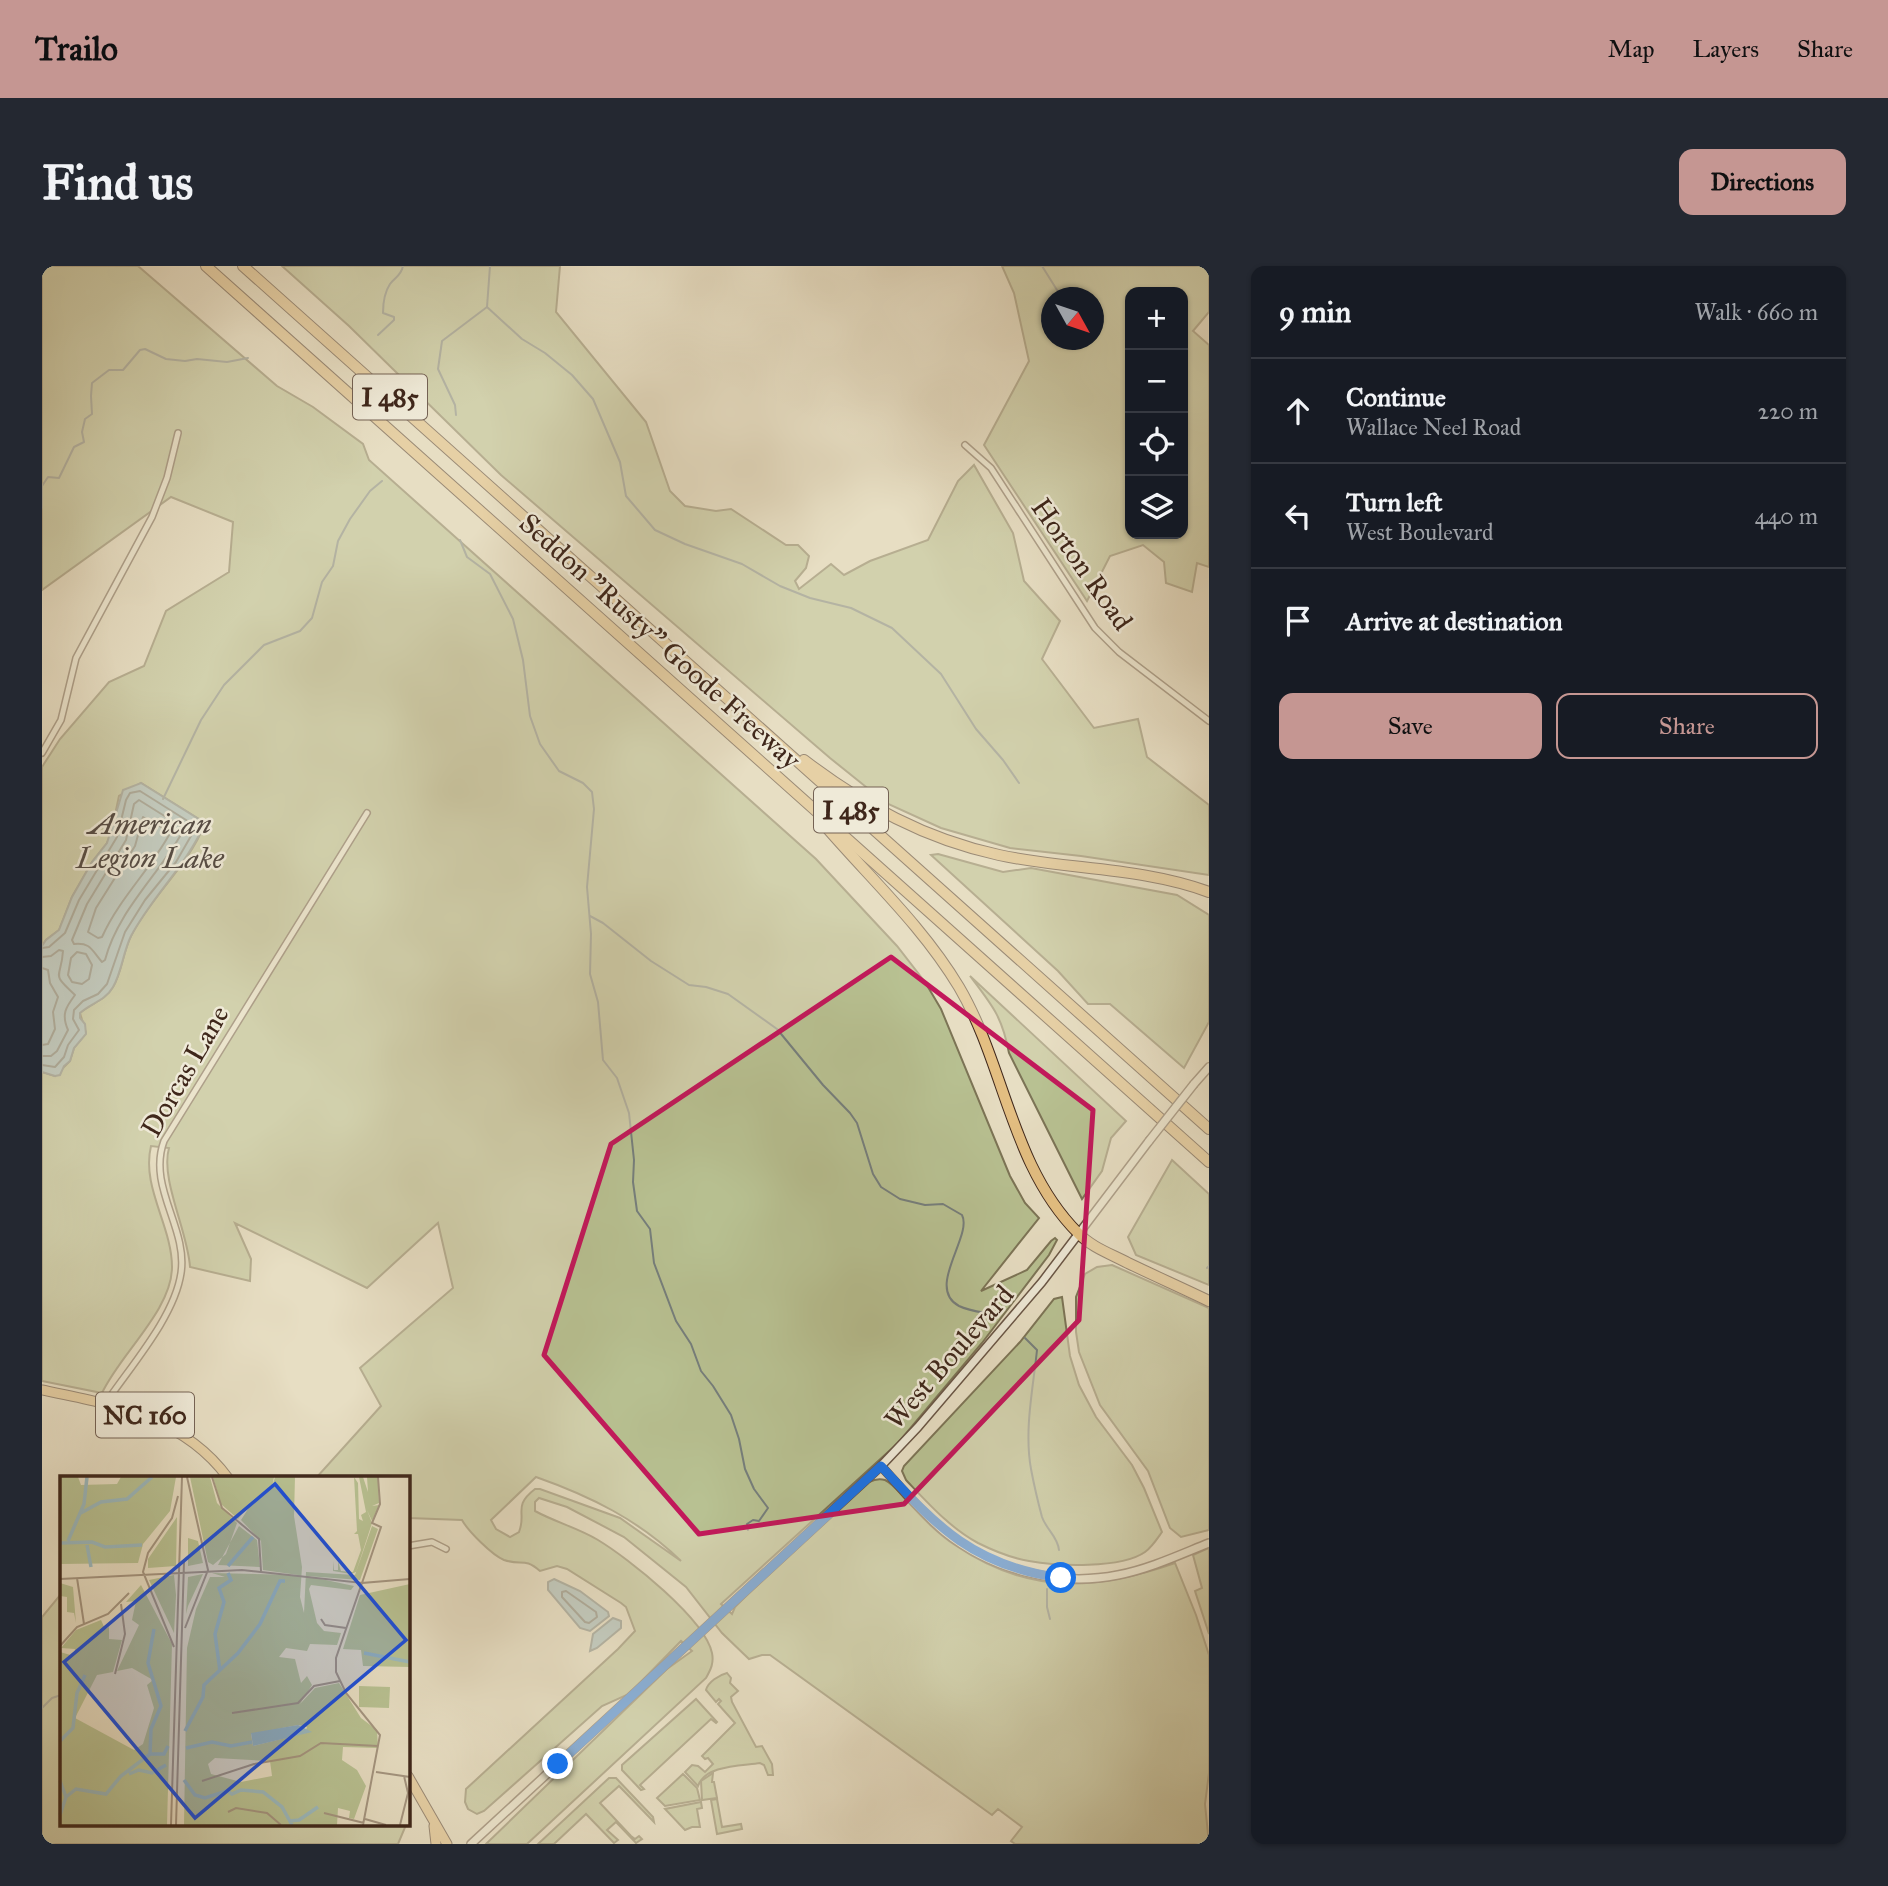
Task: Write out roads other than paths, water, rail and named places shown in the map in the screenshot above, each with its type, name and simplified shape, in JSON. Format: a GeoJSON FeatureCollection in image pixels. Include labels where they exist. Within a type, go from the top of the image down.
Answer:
{"type":"FeatureCollection","features":[{"type":"Feature","properties":{"kind":"highway","name":"Seddon \"Rusty\" Goode Freeway"},"geometry":{"type":"LineString","coordinates":[[205,266],[1209,1162]]}},
{"type":"Feature","properties":{"kind":"highway","name":"Seddon \"Rusty\" Goode Freeway"},"geometry":{"type":"LineString","coordinates":[[243,266],[1209,1129]]}},
{"type":"Feature","properties":{"kind":"highway"},"geometry":{"type":"LineString","coordinates":[[740,711],[844,790],[905,824],[945,841],[999,855],[1166,878],[1209,892]]}},
{"type":"Feature","properties":{"kind":"highway"},"geometry":{"type":"LineString","coordinates":[[796,794],[901,909],[935,951],[959,987],[976,1020],[1027,1158],[1042,1185],[1078,1234],[1097,1248],[1209,1301]]}},
{"type":"Feature","properties":{"kind":"main road","name":"NC 160"},"geometry":{"type":"LineString","coordinates":[[42,1390],[110,1404],[146,1416],[200,1447],[226,1476]]}},
{"type":"Feature","properties":{"kind":"main road"},"geometry":{"type":"LineString","coordinates":[[410,1779],[447,1844]]}},
{"type":"Feature","properties":{"kind":"main road"},"geometry":{"type":"LineString","coordinates":[[434,1821],[436,1844]]}},
{"type":"Feature","properties":{"kind":"street"},"geometry":{"type":"LineString","coordinates":[[42,753],[61,720],[76,658],[152,517],[167,478],[178,433]]}},
{"type":"Feature","properties":{"kind":"street","name":"Horton Road"},"geometry":{"type":"LineString","coordinates":[[965,445],[991,468],[1096,628],[1119,652],[1209,721]]}},
{"type":"Feature","properties":{"kind":"street","name":"Dorcas Lane"},"geometry":{"type":"LineString","coordinates":[[110,1404],[112,1394],[166,1314],[181,1273],[180,1249],[159,1173],[159,1154],[164,1141],[367,814]]}},
{"type":"Feature","properties":{"kind":"street","name":"West Boulevard"},"geometry":{"type":"LineString","coordinates":[[471,1844],[881,1466],[926,1418],[1033,1293],[1209,1067]]}},
{"type":"Feature","properties":{"kind":"street"},"geometry":{"type":"LineString","coordinates":[[881,1466],[930,1518],[952,1537],[991,1560],[1030,1573],[1079,1579],[1116,1576],[1209,1543]]}},
{"type":"Feature","properties":{"kind":"street"},"geometry":{"type":"LineString","coordinates":[[410,1546],[432,1542],[446,1549]]}},
{"type":"Feature","properties":{"kind":"water","name":"American Legion Lake"},"geometry":{"type":"Polygon","coordinates":[[[141,783],[205,823],[189,853],[139,921],[126,948],[113,987],[106,996],[80,1013],[86,1034],[74,1048],[70,1061],[60,1075],[42,1072],[42,946],[59,930],[72,897],[92,862],[107,843],[123,790],[141,783]]]}},
{"type":"Feature","properties":{"kind":"water"},"geometry":{"type":"Polygon","coordinates":[[[554,1579],[580,1591],[608,1612],[609,1616],[590,1631],[580,1628],[548,1590],[548,1582],[554,1579]]]}},
{"type":"Feature","properties":{"kind":"water"},"geometry":{"type":"Polygon","coordinates":[[[613,1618],[621,1621],[621,1628],[590,1651],[593,1634],[613,1618]]]}},
{"type":"Feature","properties":{"kind":"waterway"},"geometry":{"type":"LineString","coordinates":[[378,335],[394,320],[394,317],[383,313],[385,294],[403,266]]}},
{"type":"Feature","properties":{"kind":"waterway"},"geometry":{"type":"LineString","coordinates":[[456,415],[455,405],[438,369],[442,341],[487,307],[490,266]]}},
{"type":"Feature","properties":{"kind":"waterway"},"geometry":{"type":"LineString","coordinates":[[1042,266],[1055,287]]}},
{"type":"Feature","properties":{"kind":"waterway"},"geometry":{"type":"LineString","coordinates":[[487,307],[522,339],[572,375],[593,399],[620,462],[626,496],[655,530],[685,544],[742,564],[780,586],[810,598],[851,608],[892,628],[941,674],[976,729],[1019,783]]}},
{"type":"Feature","properties":{"kind":"waterway"},"geometry":{"type":"LineString","coordinates":[[42,508],[42,486],[48,477],[59,478],[74,447],[84,442],[82,432],[85,419],[92,414],[92,383],[109,370],[123,370],[140,350],[145,349],[166,359],[185,361],[197,359],[227,362],[248,358]]}},
{"type":"Feature","properties":{"kind":"waterway"},"geometry":{"type":"LineString","coordinates":[[163,799],[201,720],[224,685],[264,645],[300,631],[312,618],[322,582],[333,566],[338,541],[370,491],[382,481]]}},
{"type":"Feature","properties":{"kind":"waterway"},"geometry":{"type":"LineString","coordinates":[[460,540],[467,557],[490,574],[513,619],[523,660],[530,716],[540,744],[559,771],[583,783],[592,792],[594,809],[587,887],[591,934],[590,974],[598,1002],[603,1060],[617,1078],[629,1113],[637,1211],[650,1229],[654,1263],[676,1321],[691,1344],[701,1371],[731,1415],[745,1469],[754,1489],[768,1508],[759,1521],[753,1520],[747,1524],[748,1530]]}},
{"type":"Feature","properties":{"kind":"waterway"},"geometry":{"type":"LineString","coordinates":[[590,916],[689,985],[728,994],[777,1029],[857,1123],[873,1174],[881,1187],[900,1199],[925,1205],[943,1204],[962,1215],[964,1224],[948,1275],[950,1298],[963,1308],[992,1314]]}},
{"type":"Feature","properties":{"kind":"waterway"},"geometry":{"type":"LineString","coordinates":[[1025,1338],[1037,1350],[1029,1424],[1031,1469],[1042,1517],[1059,1550]]}},
{"type":"Feature","properties":{"kind":"waterway"},"geometry":{"type":"LineString","coordinates":[[1047,1589],[1050,1619]]}},
{"type":"Feature","properties":{"kind":"waterway"},"geometry":{"type":"LineString","coordinates":[[42,1708],[52,1698],[60,1695]]}}]}
